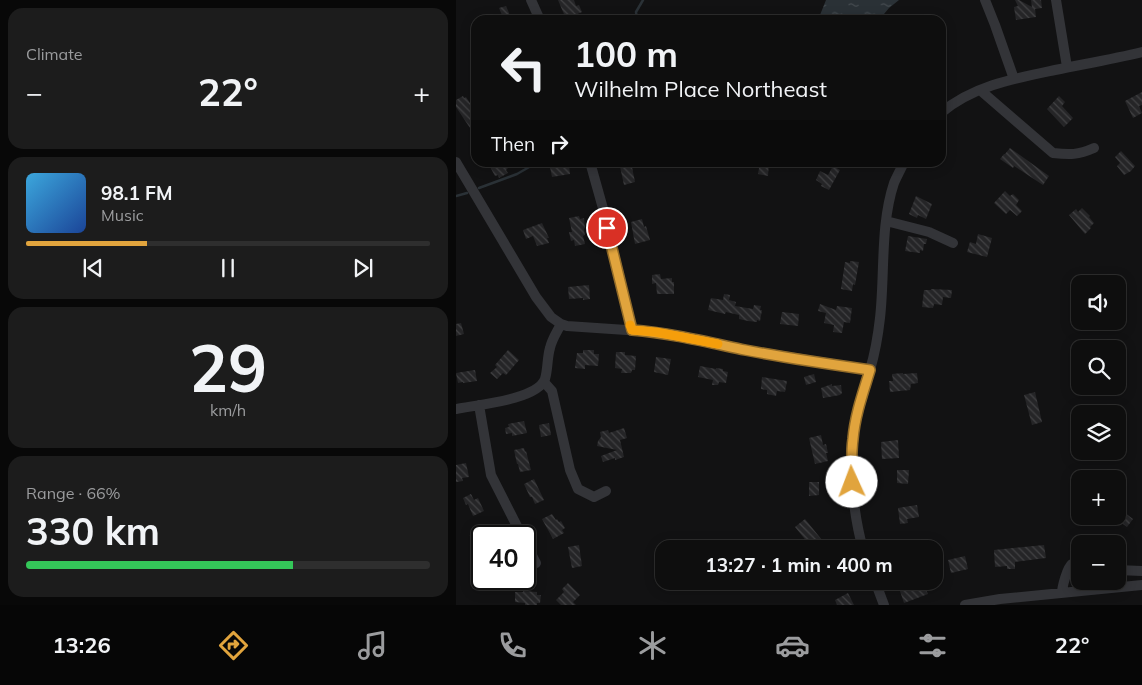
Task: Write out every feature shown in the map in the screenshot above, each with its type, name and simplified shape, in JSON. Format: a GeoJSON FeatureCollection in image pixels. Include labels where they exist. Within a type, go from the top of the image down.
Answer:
{"type":"FeatureCollection","features":[{"type":"Feature","properties":{"kind":"street"},"geometry":{"type":"LineString","coordinates":[[531,0],[538,15]]}},
{"type":"Feature","properties":{"kind":"street"},"geometry":{"type":"LineString","coordinates":[[985,0],[1014,79]]}},
{"type":"Feature","properties":{"kind":"street"},"geometry":{"type":"LineString","coordinates":[[1056,0],[1067,67]]}},
{"type":"Feature","properties":{"kind":"street"},"geometry":{"type":"LineString","coordinates":[[946,109],[980,90],[1014,79],[1142,52]]}},
{"type":"Feature","properties":{"kind":"street"},"geometry":{"type":"LineString","coordinates":[[980,90],[1053,153],[1066,155],[1082,154],[1094,148]]}},
{"type":"Feature","properties":{"kind":"street"},"geometry":{"type":"LineString","coordinates":[[456,162],[536,297],[551,317],[561,324],[576,327],[632,330],[682,336],[746,350],[870,370]]}},
{"type":"Feature","properties":{"kind":"street"},"geometry":{"type":"LineString","coordinates":[[591,167],[632,330]]}},
{"type":"Feature","properties":{"kind":"street"},"geometry":{"type":"LineString","coordinates":[[861,540],[856,518],[852,482],[854,428],[874,354],[880,318],[886,221],[895,182],[902,167]]}},
{"type":"Feature","properties":{"kind":"street"},"geometry":{"type":"LineString","coordinates":[[886,221],[929,232],[954,243]]}},
{"type":"Feature","properties":{"kind":"street"},"geometry":{"type":"LineString","coordinates":[[456,409],[520,397],[535,390],[544,382],[548,368],[549,349],[561,324]]}},
{"type":"Feature","properties":{"kind":"street"},"geometry":{"type":"LineString","coordinates":[[544,382],[552,391],[570,470],[578,489],[594,497],[606,491]]}},
{"type":"Feature","properties":{"kind":"street"},"geometry":{"type":"LineString","coordinates":[[479,405],[491,474],[516,525]]}},
{"type":"Feature","properties":{"kind":"street"},"geometry":{"type":"LineString","coordinates":[[1062,593],[1062,587],[1071,565]]}},
{"type":"Feature","properties":{"kind":"street"},"geometry":{"type":"LineString","coordinates":[[1126,570],[1142,571]]}},
{"type":"Feature","properties":{"kind":"street"},"geometry":{"type":"LineString","coordinates":[[965,605],[1000,599],[1142,585]]}},
{"type":"Feature","properties":{"kind":"street"},"geometry":{"type":"LineString","coordinates":[[878,590],[884,605]]}},
{"type":"Feature","properties":{"kind":"water"},"geometry":{"type":"Polygon","coordinates":[[[826,0],[899,0],[883,15],[820,15],[826,0]]]}},
{"type":"Feature","properties":{"kind":"building"},"geometry":{"type":"Polygon","coordinates":[[[558,0],[574,0],[576,6],[579,5],[582,12],[575,15],[564,15],[558,0]]]}},
{"type":"Feature","properties":{"kind":"building"},"geometry":{"type":"Polygon","coordinates":[[[1015,0],[1019,0],[1032,7],[1031,0],[1041,0],[1042,8],[1035,9],[1036,17],[1016,20],[1014,7],[1018,6],[1015,0]]]}},
{"type":"Feature","properties":{"kind":"building"},"geometry":{"type":"Polygon","coordinates":[[[506,6],[510,15],[502,15],[499,8],[506,6]]]}},
{"type":"Feature","properties":{"kind":"building"},"geometry":{"type":"Polygon","coordinates":[[[1142,92],[1142,105],[1139,106],[1142,113],[1133,118],[1125,101],[1142,92]]]}},
{"type":"Feature","properties":{"kind":"building"},"geometry":{"type":"Polygon","coordinates":[[[463,96],[471,102],[471,130],[456,107],[456,100],[463,96]]]}},
{"type":"Feature","properties":{"kind":"building"},"geometry":{"type":"Polygon","coordinates":[[[1059,96],[1065,102],[1062,106],[1073,118],[1064,127],[1047,109],[1059,96]]]}},
{"type":"Feature","properties":{"kind":"building"},"geometry":{"type":"Polygon","coordinates":[[[1010,148],[1049,176],[1043,185],[1000,159],[1010,148]]]}},
{"type":"Feature","properties":{"kind":"building"},"geometry":{"type":"Polygon","coordinates":[[[1121,151],[1135,166],[1124,175],[1117,166],[1120,163],[1115,157],[1121,151]]]}},
{"type":"Feature","properties":{"kind":"building"},"geometry":{"type":"Polygon","coordinates":[[[490,167],[508,167],[506,170],[508,173],[499,178],[498,175],[495,176],[490,167]]]}},
{"type":"Feature","properties":{"kind":"building"},"geometry":{"type":"Polygon","coordinates":[[[550,167],[569,167],[570,174],[552,177],[550,167]]]}},
{"type":"Feature","properties":{"kind":"building"},"geometry":{"type":"Polygon","coordinates":[[[620,167],[632,167],[635,182],[624,185],[620,167]]]}},
{"type":"Feature","properties":{"kind":"building"},"geometry":{"type":"Polygon","coordinates":[[[759,167],[769,167],[768,176],[758,174],[759,167]]]}},
{"type":"Feature","properties":{"kind":"building"},"geometry":{"type":"Polygon","coordinates":[[[832,167],[840,170],[829,190],[821,186],[822,184],[816,180],[820,171],[828,175],[832,167]]]}},
{"type":"Feature","properties":{"kind":"building"},"geometry":{"type":"Polygon","coordinates":[[[1005,191],[1010,196],[1013,194],[1019,200],[1016,205],[1022,211],[1017,216],[1010,210],[1006,214],[994,203],[1005,191]]]}},
{"type":"Feature","properties":{"kind":"building"},"geometry":{"type":"Polygon","coordinates":[[[916,196],[932,204],[926,219],[918,215],[917,218],[909,214],[916,196]]]}},
{"type":"Feature","properties":{"kind":"building"},"geometry":{"type":"Polygon","coordinates":[[[1082,208],[1094,223],[1085,234],[1069,215],[1076,209],[1078,212],[1082,208]]]}},
{"type":"Feature","properties":{"kind":"building"},"geometry":{"type":"Polygon","coordinates":[[[579,216],[580,219],[584,218],[585,235],[583,236],[585,244],[575,246],[574,240],[571,241],[569,232],[572,232],[569,218],[579,216]]]}},
{"type":"Feature","properties":{"kind":"building"},"geometry":{"type":"Polygon","coordinates":[[[642,219],[650,240],[635,244],[631,222],[642,219]]]}},
{"type":"Feature","properties":{"kind":"building"},"geometry":{"type":"Polygon","coordinates":[[[542,223],[549,238],[547,238],[549,243],[537,246],[533,236],[526,239],[523,230],[542,223]]]}},
{"type":"Feature","properties":{"kind":"building"},"geometry":{"type":"Polygon","coordinates":[[[978,234],[992,238],[987,257],[967,252],[970,242],[976,244],[978,234]]]}},
{"type":"Feature","properties":{"kind":"building"},"geometry":{"type":"Polygon","coordinates":[[[908,236],[927,239],[923,251],[920,250],[920,253],[905,251],[908,236]]]}},
{"type":"Feature","properties":{"kind":"building"},"geometry":{"type":"Polygon","coordinates":[[[850,261],[859,262],[855,285],[853,284],[852,291],[841,289],[845,262],[850,263],[850,261]]]}},
{"type":"Feature","properties":{"kind":"building"},"geometry":{"type":"Polygon","coordinates":[[[660,274],[661,279],[672,278],[674,294],[657,294],[656,283],[652,284],[652,275],[660,274]]]}},
{"type":"Feature","properties":{"kind":"building"},"geometry":{"type":"Polygon","coordinates":[[[589,285],[590,299],[569,299],[568,287],[589,285]]]}},
{"type":"Feature","properties":{"kind":"building"},"geometry":{"type":"Polygon","coordinates":[[[924,290],[952,290],[951,298],[943,297],[942,305],[934,304],[933,308],[922,307],[924,290]]]}},
{"type":"Feature","properties":{"kind":"building"},"geometry":{"type":"Polygon","coordinates":[[[724,294],[730,295],[729,300],[736,302],[735,306],[753,309],[754,305],[761,306],[760,321],[748,321],[739,319],[739,315],[708,310],[711,298],[723,300],[724,294]]]}},
{"type":"Feature","properties":{"kind":"building"},"geometry":{"type":"Polygon","coordinates":[[[820,304],[836,310],[837,306],[852,308],[850,323],[844,322],[842,333],[833,332],[834,325],[824,323],[826,313],[818,311],[820,304]]]}},
{"type":"Feature","properties":{"kind":"building"},"geometry":{"type":"Polygon","coordinates":[[[782,312],[799,314],[798,326],[780,324],[782,312]]]}},
{"type":"Feature","properties":{"kind":"building"},"geometry":{"type":"Polygon","coordinates":[[[461,323],[464,334],[456,336],[456,324],[461,323]]]}},
{"type":"Feature","properties":{"kind":"building"},"geometry":{"type":"Polygon","coordinates":[[[508,350],[519,360],[506,375],[503,373],[497,379],[490,373],[497,367],[495,365],[508,350]]]}},
{"type":"Feature","properties":{"kind":"building"},"geometry":{"type":"Polygon","coordinates":[[[583,350],[594,350],[594,354],[599,354],[598,366],[585,365],[585,369],[575,368],[577,353],[583,353],[583,350]]]}},
{"type":"Feature","properties":{"kind":"building"},"geometry":{"type":"Polygon","coordinates":[[[616,352],[625,352],[625,355],[636,356],[635,370],[632,370],[631,373],[621,373],[622,369],[615,368],[616,352]]]}},
{"type":"Feature","properties":{"kind":"building"},"geometry":{"type":"Polygon","coordinates":[[[656,357],[671,359],[668,375],[654,372],[656,357]]]}},
{"type":"Feature","properties":{"kind":"building"},"geometry":{"type":"Polygon","coordinates":[[[700,366],[723,369],[723,371],[728,372],[726,383],[719,382],[718,385],[712,385],[713,380],[698,377],[700,366]]]}},
{"type":"Feature","properties":{"kind":"building"},"geometry":{"type":"Polygon","coordinates":[[[475,370],[477,381],[458,383],[456,373],[475,370]]]}},
{"type":"Feature","properties":{"kind":"building"},"geometry":{"type":"Polygon","coordinates":[[[917,373],[918,383],[911,384],[910,390],[890,392],[889,381],[893,381],[892,374],[917,373]]]}},
{"type":"Feature","properties":{"kind":"building"},"geometry":{"type":"Polygon","coordinates":[[[814,374],[816,382],[806,385],[804,377],[814,374]]]}},
{"type":"Feature","properties":{"kind":"building"},"geometry":{"type":"Polygon","coordinates":[[[762,377],[787,381],[785,392],[777,391],[776,396],[767,394],[767,390],[761,389],[762,377]]]}},
{"type":"Feature","properties":{"kind":"building"},"geometry":{"type":"Polygon","coordinates":[[[832,384],[832,386],[841,385],[842,393],[823,398],[821,388],[832,384]]]}},
{"type":"Feature","properties":{"kind":"building"},"geometry":{"type":"Polygon","coordinates":[[[1035,392],[1042,422],[1032,425],[1024,395],[1035,392]]]}},
{"type":"Feature","properties":{"kind":"building"},"geometry":{"type":"Polygon","coordinates":[[[524,421],[527,433],[512,436],[512,433],[506,434],[505,428],[509,427],[508,424],[524,421]]]}},
{"type":"Feature","properties":{"kind":"building"},"geometry":{"type":"Polygon","coordinates":[[[549,423],[551,435],[541,437],[539,425],[549,423]]]}},
{"type":"Feature","properties":{"kind":"building"},"geometry":{"type":"Polygon","coordinates":[[[624,428],[627,438],[620,440],[624,457],[603,462],[601,456],[617,450],[597,446],[601,437],[600,432],[608,430],[609,433],[624,428]]]}},
{"type":"Feature","properties":{"kind":"building"},"geometry":{"type":"Polygon","coordinates":[[[821,435],[823,445],[826,444],[828,461],[815,464],[809,438],[821,435]]]}},
{"type":"Feature","properties":{"kind":"building"},"geometry":{"type":"Polygon","coordinates":[[[898,440],[899,458],[882,459],[881,442],[898,440]]]}},
{"type":"Feature","properties":{"kind":"building"},"geometry":{"type":"Polygon","coordinates":[[[524,448],[531,470],[520,472],[514,450],[524,448]]]}},
{"type":"Feature","properties":{"kind":"building"},"geometry":{"type":"Polygon","coordinates":[[[466,463],[469,477],[462,478],[463,481],[456,482],[456,465],[466,463]]]}},
{"type":"Feature","properties":{"kind":"building"},"geometry":{"type":"Polygon","coordinates":[[[897,470],[909,470],[908,484],[897,483],[897,470]]]}},
{"type":"Feature","properties":{"kind":"building"},"geometry":{"type":"Polygon","coordinates":[[[534,479],[544,500],[535,504],[524,484],[534,479]]]}},
{"type":"Feature","properties":{"kind":"building"},"geometry":{"type":"Polygon","coordinates":[[[809,482],[819,482],[819,495],[809,496],[809,482]]]}},
{"type":"Feature","properties":{"kind":"building"},"geometry":{"type":"Polygon","coordinates":[[[471,494],[474,500],[478,498],[484,511],[473,516],[463,498],[471,494]]]}},
{"type":"Feature","properties":{"kind":"building"},"geometry":{"type":"Polygon","coordinates":[[[917,505],[919,517],[907,519],[908,523],[900,524],[898,508],[917,505]]]}},
{"type":"Feature","properties":{"kind":"building"},"geometry":{"type":"Polygon","coordinates":[[[552,514],[556,520],[561,521],[565,528],[562,530],[564,533],[553,539],[542,519],[552,514]]]}},
{"type":"Feature","properties":{"kind":"building"},"geometry":{"type":"Polygon","coordinates":[[[1126,514],[1133,519],[1127,527],[1124,525],[1126,525],[1126,514]]]}},
{"type":"Feature","properties":{"kind":"building"},"geometry":{"type":"Polygon","coordinates":[[[805,519],[822,540],[806,540],[795,527],[805,519]]]}},
{"type":"Feature","properties":{"kind":"building"},"geometry":{"type":"Polygon","coordinates":[[[579,545],[582,566],[572,568],[568,547],[579,545]]]}},
{"type":"Feature","properties":{"kind":"building"},"geometry":{"type":"Polygon","coordinates":[[[1044,545],[1046,558],[1015,562],[1015,569],[1007,569],[1007,566],[995,567],[994,550],[1044,545]]]}},
{"type":"Feature","properties":{"kind":"building"},"geometry":{"type":"Polygon","coordinates":[[[965,556],[968,569],[951,573],[948,560],[965,556]]]}},
{"type":"Feature","properties":{"kind":"building"},"geometry":{"type":"Polygon","coordinates":[[[568,583],[580,595],[573,602],[576,605],[561,605],[556,600],[564,592],[562,589],[568,583]]]}},
{"type":"Feature","properties":{"kind":"building"},"geometry":{"type":"Polygon","coordinates":[[[926,590],[928,594],[904,603],[900,591],[926,590]]]}},
{"type":"Feature","properties":{"kind":"building"},"geometry":{"type":"Polygon","coordinates":[[[515,592],[537,592],[537,595],[541,595],[540,603],[537,603],[537,605],[525,605],[525,603],[515,602],[515,592]]]}},
{"type":"Feature","properties":{"kind":"building"},"geometry":{"type":"Polygon","coordinates":[[[848,593],[854,605],[837,605],[835,600],[848,593]]]}},
{"type":"Feature","properties":{"kind":"waterway"},"geometry":{"type":"LineString","coordinates":[[636,15],[636,12],[643,0]]}},
{"type":"Feature","properties":{"kind":"waterway"},"geometry":{"type":"LineString","coordinates":[[479,188],[517,174],[529,167]]}},
{"type":"Feature","properties":{"kind":"waterway"},"geometry":{"type":"LineString","coordinates":[[456,196],[467,193]]}},
{"type":"Feature","properties":{"kind":"slow traffic"},"geometry":{"type":"LineString","coordinates":[[630,325],[632,330],[656,332],[718,344]]}},
{"type":"Feature","properties":{"kind":"route"},"geometry":{"type":"LineString","coordinates":[[607,228],[632,330],[656,332],[746,350],[870,370],[852,439],[852,482]]}}]}
